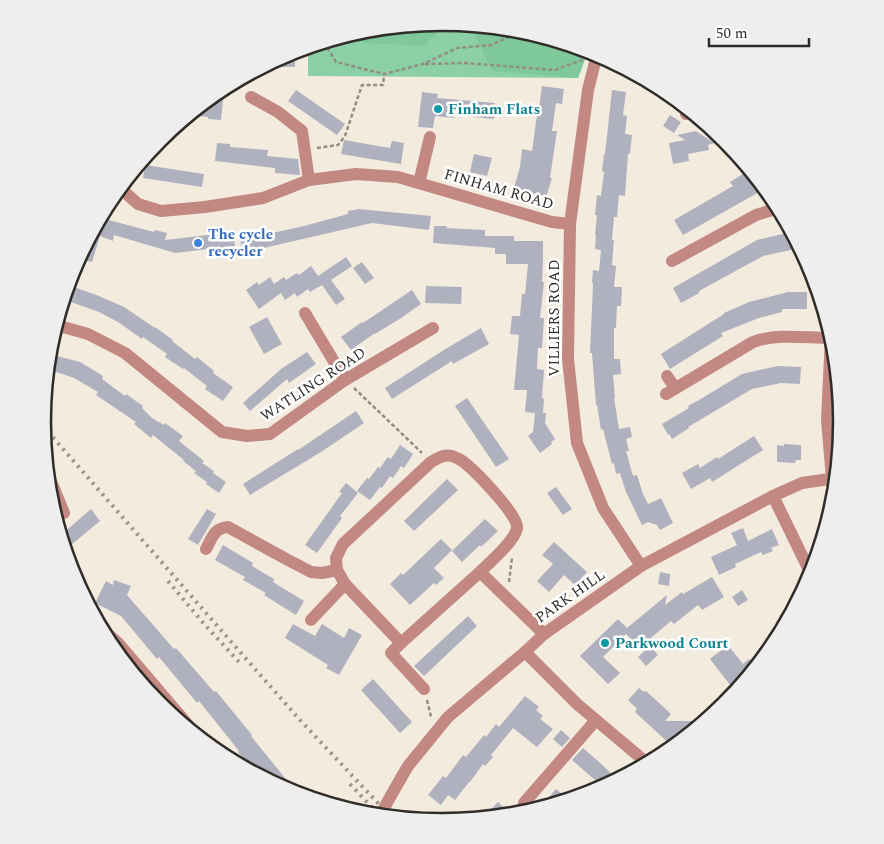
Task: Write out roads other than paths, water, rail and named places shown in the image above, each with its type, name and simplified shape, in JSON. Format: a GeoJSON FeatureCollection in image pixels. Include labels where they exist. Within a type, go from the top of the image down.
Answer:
{"type":"FeatureCollection","features":[{"type":"Feature","properties":{"kind":"street","name":"VILLIERS ROAD"},"geometry":{"type":"LineString","coordinates":[[596,63],[588,90],[570,224],[568,359],[577,444],[603,508],[641,566]]}},
{"type":"Feature","properties":{"kind":"street"},"geometry":{"type":"LineString","coordinates":[[251,97],[278,112],[302,131],[309,180]]}},
{"type":"Feature","properties":{"kind":"street"},"geometry":{"type":"LineString","coordinates":[[419,183],[430,137]]}},
{"type":"Feature","properties":{"kind":"street","name":"FINHAM ROAD"},"geometry":{"type":"LineString","coordinates":[[126,193],[138,204],[161,211],[205,207],[263,198],[309,180],[356,174],[398,177],[552,222],[570,224]]}},
{"type":"Feature","properties":{"kind":"street"},"geometry":{"type":"LineString","coordinates":[[672,262],[756,215],[770,210]]}},
{"type":"Feature","properties":{"kind":"street"},"geometry":{"type":"LineString","coordinates":[[677,244],[684,255]]}},
{"type":"Feature","properties":{"kind":"street"},"geometry":{"type":"LineString","coordinates":[[305,313],[346,380]]}},
{"type":"Feature","properties":{"kind":"street","name":"WATLING ROAD"},"geometry":{"type":"LineString","coordinates":[[64,327],[88,334],[125,353],[222,432],[247,436],[270,434],[346,380],[433,328]]}},
{"type":"Feature","properties":{"kind":"street"},"geometry":{"type":"LineString","coordinates":[[667,376],[670,391],[753,342],[772,337],[823,337]]}},
{"type":"Feature","properties":{"kind":"street"},"geometry":{"type":"LineString","coordinates":[[829,373],[827,420],[832,440]]}},
{"type":"Feature","properties":{"kind":"street"},"geometry":{"type":"LineString","coordinates":[[401,643],[345,584],[337,570],[336,558],[343,544],[431,462],[440,456],[452,456],[465,462],[498,497],[518,524],[512,539],[480,572],[391,653],[424,689]]}},
{"type":"Feature","properties":{"kind":"street","name":"PARK HILL"},"geometry":{"type":"LineString","coordinates":[[384,808],[408,766],[448,717],[544,634],[641,566],[773,496],[802,484],[828,479]]}},
{"type":"Feature","properties":{"kind":"street"},"geometry":{"type":"LineString","coordinates":[[773,496],[806,564]]}},
{"type":"Feature","properties":{"kind":"street"},"geometry":{"type":"LineString","coordinates":[[61,505],[64,513]]}},
{"type":"Feature","properties":{"kind":"street"},"geometry":{"type":"LineString","coordinates":[[206,550],[216,531],[228,527],[311,572],[322,573],[337,570]]}},
{"type":"Feature","properties":{"kind":"street"},"geometry":{"type":"LineString","coordinates":[[480,572],[544,634]]}},
{"type":"Feature","properties":{"kind":"street"},"geometry":{"type":"LineString","coordinates":[[311,620],[345,584]]}},
{"type":"Feature","properties":{"kind":"street"},"geometry":{"type":"LineString","coordinates":[[125,651],[161,693]]}},
{"type":"Feature","properties":{"kind":"street"},"geometry":{"type":"LineString","coordinates":[[524,652],[577,704],[641,758]]}},
{"type":"Feature","properties":{"kind":"street"},"geometry":{"type":"LineString","coordinates":[[524,803],[596,720]]}},
{"type":"Feature","properties":{"kind":"railway"},"geometry":{"type":"LineString","coordinates":[[52,436],[300,720],[382,808]]}},
{"type":"Feature","properties":{"kind":"railway"},"geometry":{"type":"LineString","coordinates":[[168,581],[239,662]]}},
{"type":"Feature","properties":{"kind":"railway"},"geometry":{"type":"LineString","coordinates":[[350,784],[370,806]]}},
{"type":"Feature","properties":{"kind":"place","name":"Finham Flats"},"geometry":{"type":"Point","coordinates":[438,109]}},
{"type":"Feature","properties":{"kind":"place","name":"The cycle recycler"},"geometry":{"type":"Point","coordinates":[198,243]}},
{"type":"Feature","properties":{"kind":"place","name":"Parkwood Court"},"geometry":{"type":"Point","coordinates":[605,643]}}]}
